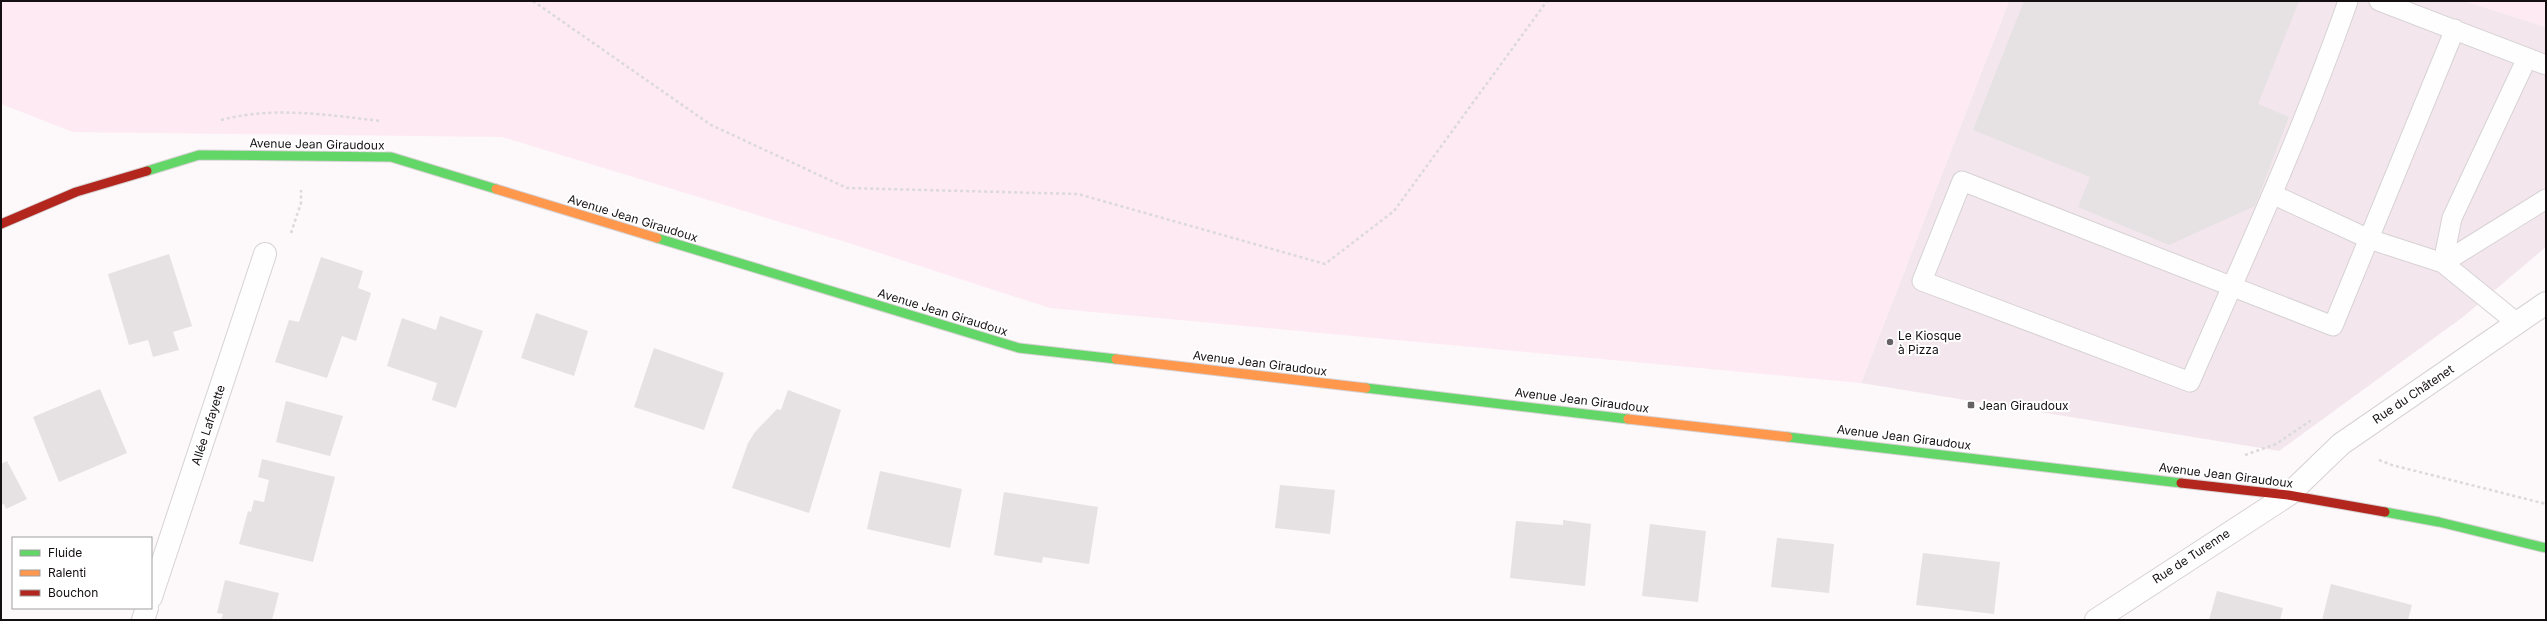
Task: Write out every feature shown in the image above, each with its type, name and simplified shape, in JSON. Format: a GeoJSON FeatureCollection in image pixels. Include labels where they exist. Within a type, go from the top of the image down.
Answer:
{"type":"FeatureCollection","features":[{"type":"Feature","properties":{"kind":"street","name":"Avenue Jean Giraudoux"},"geometry":{"type":"LineString","coordinates":[[1,224],[76,192],[199,154],[391,157],[1019,348],[2288,495],[2439,522],[2546,548]]}},
{"type":"Feature","properties":{"kind":"street","name":"Allée Lafayette"},"geometry":{"type":"LineString","coordinates":[[152,594],[265,254]]}},
{"type":"Feature","properties":{"kind":"street","name":"Rue du Châtenet"},"geometry":{"type":"LineString","coordinates":[[2288,495],[2341,444],[2546,303]]}},
{"type":"Feature","properties":{"kind":"street","name":"Rue de Turenne"},"geometry":{"type":"LineString","coordinates":[[2096,620],[2288,495]]}},
{"type":"Feature","properties":{"kind":"street"},"geometry":{"type":"LineString","coordinates":[[143,620],[147,609]]}},
{"type":"Feature","properties":{"kind":"lane"},"geometry":{"type":"LineString","coordinates":[[2348,1],[2272,194],[2231,287],[2190,382],[1922,281],[1962,181],[2231,287],[2333,326],[2455,30]]}},
{"type":"Feature","properties":{"kind":"lane"},"geometry":{"type":"LineString","coordinates":[[2379,1],[2546,65]]}},
{"type":"Feature","properties":{"kind":"lane"},"geometry":{"type":"LineString","coordinates":[[2443,263],[2452,218],[2527,58]]}},
{"type":"Feature","properties":{"kind":"lane"},"geometry":{"type":"LineString","coordinates":[[2272,194],[2369,238],[2443,263],[2517,323]]}},
{"type":"Feature","properties":{"kind":"lane"},"geometry":{"type":"LineString","coordinates":[[2443,263],[2546,199]]}},
{"type":"Feature","properties":{"kind":"path"},"geometry":{"type":"LineString","coordinates":[[533,1],[711,125],[847,188],[1078,194],[1325,264],[1394,210],[1547,1]]}},
{"type":"Feature","properties":{"kind":"path"},"geometry":{"type":"LineString","coordinates":[[218,121],[240,115],[303,112],[384,122]]}},
{"type":"Feature","properties":{"kind":"path"},"geometry":{"type":"LineString","coordinates":[[2237,454],[2244,455],[2276,444],[2310,420],[2341,444],[2392,465],[2546,504]]}},
{"type":"Feature","properties":{"kind":"shaded area"},"geometry":{"type":"Polygon","coordinates":[[[1,1],[2009,1],[1861,383],[1050,308],[849,243],[502,137],[73,132],[1,104],[1,1]]]}},
{"type":"Feature","properties":{"kind":"shaded area"},"geometry":{"type":"Polygon","coordinates":[[[2009,1],[2465,1],[2546,27],[2546,247],[2463,317],[2279,451],[1861,383],[2009,1]]]}},
{"type":"Feature","properties":{"kind":"shaded area"},"geometry":{"type":"Polygon","coordinates":[[[2465,1],[2546,1],[2546,27],[2465,1]]]}},
{"type":"Feature","properties":{"kind":"building"},"geometry":{"type":"Polygon","coordinates":[[[2024,1],[2299,1],[2258,104],[2289,117],[2255,206],[2169,245],[2078,207],[2090,177],[1973,130],[2024,1]]]}},
{"type":"Feature","properties":{"kind":"building"},"geometry":{"type":"Polygon","coordinates":[[[169,254],[192,326],[173,332],[179,350],[153,357],[148,340],[129,345],[108,274],[169,254]]]}},
{"type":"Feature","properties":{"kind":"building"},"geometry":{"type":"Polygon","coordinates":[[[321,257],[363,271],[358,288],[371,293],[356,341],[342,336],[327,378],[275,362],[289,320],[299,322],[321,257]]]}},
{"type":"Feature","properties":{"kind":"building"},"geometry":{"type":"Polygon","coordinates":[[[536,313],[588,331],[574,376],[521,358],[536,313]]]}},
{"type":"Feature","properties":{"kind":"building"},"geometry":{"type":"Polygon","coordinates":[[[440,316],[483,331],[456,408],[432,400],[437,383],[387,366],[402,318],[436,330],[440,316]]]}},
{"type":"Feature","properties":{"kind":"building"},"geometry":{"type":"Polygon","coordinates":[[[654,348],[724,373],[704,430],[634,407],[654,348]]]}},
{"type":"Feature","properties":{"kind":"building"},"geometry":{"type":"Polygon","coordinates":[[[100,389],[127,453],[59,482],[33,417],[100,389]]]}},
{"type":"Feature","properties":{"kind":"building"},"geometry":{"type":"Polygon","coordinates":[[[788,390],[841,410],[809,513],[732,488],[748,443],[755,432],[777,409],[781,410],[788,390]]]}},
{"type":"Feature","properties":{"kind":"building"},"geometry":{"type":"Polygon","coordinates":[[[286,401],[343,416],[330,456],[276,442],[286,401]]]}},
{"type":"Feature","properties":{"kind":"building"},"geometry":{"type":"Polygon","coordinates":[[[262,459],[335,477],[313,562],[239,544],[248,511],[251,512],[254,500],[264,502],[269,480],[258,477],[262,459]]]}},
{"type":"Feature","properties":{"kind":"building"},"geometry":{"type":"Polygon","coordinates":[[[7,461],[27,499],[6,509],[4,504],[1,505],[1,464],[7,461]]]}},
{"type":"Feature","properties":{"kind":"building"},"geometry":{"type":"Polygon","coordinates":[[[880,471],[962,489],[950,548],[867,529],[880,471]]]}},
{"type":"Feature","properties":{"kind":"building"},"geometry":{"type":"Polygon","coordinates":[[[1280,485],[1335,490],[1330,534],[1275,528],[1280,485]]]}},
{"type":"Feature","properties":{"kind":"building"},"geometry":{"type":"Polygon","coordinates":[[[1004,492],[1098,507],[1089,564],[1043,557],[1042,563],[994,555],[1004,492]]]}},
{"type":"Feature","properties":{"kind":"building"},"geometry":{"type":"Polygon","coordinates":[[[1563,520],[1591,524],[1585,586],[1510,578],[1516,521],[1563,525],[1563,520]]]}},
{"type":"Feature","properties":{"kind":"building"},"geometry":{"type":"Polygon","coordinates":[[[1650,524],[1706,531],[1698,602],[1642,596],[1650,524]]]}},
{"type":"Feature","properties":{"kind":"building"},"geometry":{"type":"Polygon","coordinates":[[[1777,538],[1834,544],[1829,593],[1771,587],[1777,538]]]}},
{"type":"Feature","properties":{"kind":"building"},"geometry":{"type":"Polygon","coordinates":[[[1923,553],[2000,562],[1994,614],[1916,605],[1923,553]]]}},
{"type":"Feature","properties":{"kind":"building"},"geometry":{"type":"Polygon","coordinates":[[[225,580],[279,593],[272,620],[221,620],[223,614],[217,613],[225,580]]]}},
{"type":"Feature","properties":{"kind":"building"},"geometry":{"type":"Polygon","coordinates":[[[2331,584],[2412,605],[2408,620],[2322,620],[2331,584]]]}},
{"type":"Feature","properties":{"kind":"building"},"geometry":{"type":"Polygon","coordinates":[[[2217,591],[2283,608],[2280,620],[2209,620],[2217,591]]]}},
{"type":"Feature","properties":{"kind":"traffic: fast"},"geometry":{"type":"LineString","coordinates":[[147,171],[199,155],[391,157],[496,189]]}},
{"type":"Feature","properties":{"kind":"traffic: fast"},"geometry":{"type":"LineString","coordinates":[[657,238],[1019,348],[1116,359]]}},
{"type":"Feature","properties":{"kind":"traffic: fast"},"geometry":{"type":"LineString","coordinates":[[1366,388],[1628,419]]}},
{"type":"Feature","properties":{"kind":"traffic: fast"},"geometry":{"type":"LineString","coordinates":[[1788,437],[2181,483]]}},
{"type":"Feature","properties":{"kind":"traffic: fast"},"geometry":{"type":"LineString","coordinates":[[2385,512],[2439,522],[2546,548]]}},
{"type":"Feature","properties":{"kind":"traffic: slow"},"geometry":{"type":"LineString","coordinates":[[496,189],[657,238]]}},
{"type":"Feature","properties":{"kind":"traffic: slow"},"geometry":{"type":"LineString","coordinates":[[1116,359],[1366,388]]}},
{"type":"Feature","properties":{"kind":"traffic: slow"},"geometry":{"type":"LineString","coordinates":[[1628,419],[1788,437]]}},
{"type":"Feature","properties":{"kind":"traffic: jam"},"geometry":{"type":"LineString","coordinates":[[1,224],[76,192],[147,171]]}},
{"type":"Feature","properties":{"kind":"traffic: jam"},"geometry":{"type":"LineString","coordinates":[[2181,483],[2288,495],[2385,512]]}},
{"type":"Feature","properties":{"kind":"place","name":"Le Kiosque à Pizza"},"geometry":{"type":"Point","coordinates":[1890,342]}},
{"type":"Feature","properties":{"kind":"place","name":"Jean Giraudoux"},"geometry":{"type":"Point","coordinates":[1971,405]}}]}
